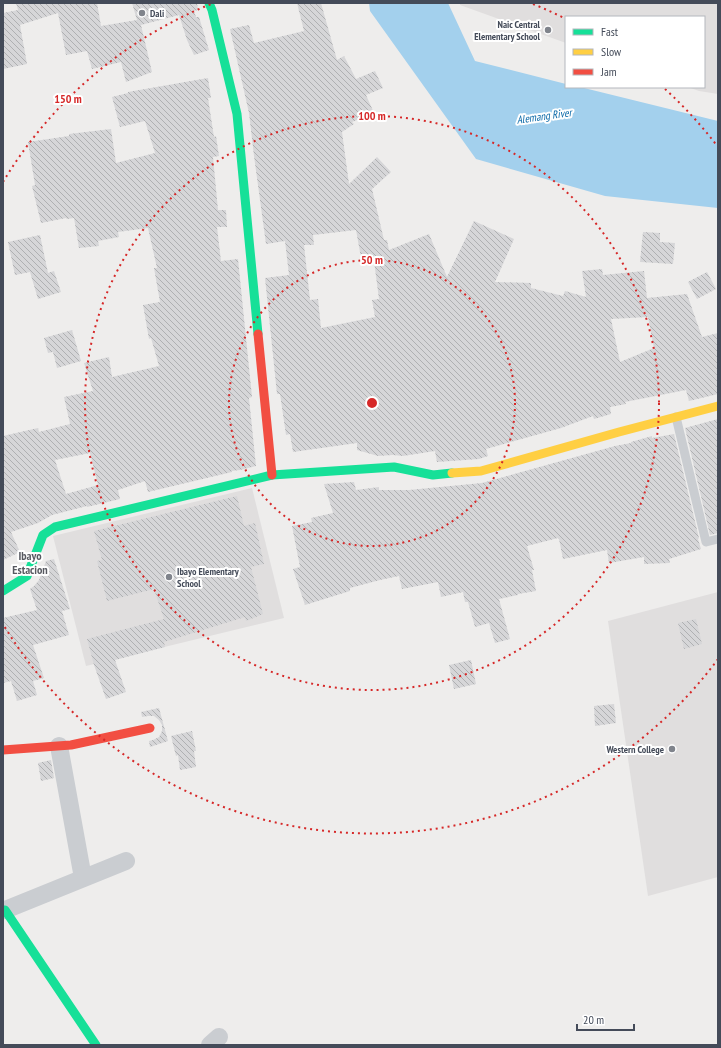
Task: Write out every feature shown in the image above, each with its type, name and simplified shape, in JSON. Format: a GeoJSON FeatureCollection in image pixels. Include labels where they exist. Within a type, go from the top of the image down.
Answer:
{"type":"FeatureCollection","features":[{"type":"Feature","properties":{"kind":"street"},"geometry":{"type":"LineString","coordinates":[[209,3],[237,114],[272,475]]}},
{"type":"Feature","properties":{"kind":"street"},"geometry":{"type":"LineString","coordinates":[[3,591],[27,576],[43,535],[55,526],[272,475],[394,467],[433,475],[481,471],[718,406]]}},
{"type":"Feature","properties":{"kind":"street"},"geometry":{"type":"LineString","coordinates":[[3,750],[71,746],[150,728]]}},
{"type":"Feature","properties":{"kind":"street"},"geometry":{"type":"LineString","coordinates":[[59,746],[82,878]]}},
{"type":"Feature","properties":{"kind":"street"},"geometry":{"type":"LineString","coordinates":[[96,1045],[4,910],[126,861]]}},
{"type":"Feature","properties":{"kind":"lane"},"geometry":{"type":"LineString","coordinates":[[676,417],[706,542],[718,539]]}},
{"type":"Feature","properties":{"kind":"shaded area","name":"Naic Central Elementary School"},"geometry":{"type":"Polygon","coordinates":[[[460,3],[718,3],[718,94],[691,88],[705,88],[705,16],[565,16],[565,43],[460,5],[460,3]]]}},
{"type":"Feature","properties":{"kind":"shaded area","name":"Ibayo Elementary School"},"geometry":{"type":"Polygon","coordinates":[[[252,488],[284,618],[86,666],[53,536],[252,488]]]}},
{"type":"Feature","properties":{"kind":"shaded area","name":"Western College"},"geometry":{"type":"Polygon","coordinates":[[[718,592],[718,877],[648,896],[608,621],[718,592]]]}},
{"type":"Feature","properties":{"kind":"water","name":"Alemang River"},"geometry":{"type":"Polygon","coordinates":[[[369,3],[448,3],[475,61],[565,84],[565,88],[584,88],[718,121],[718,208],[605,196],[476,159],[370,11],[369,3]]]}},
{"type":"Feature","properties":{"kind":"building"},"geometry":{"type":"Polygon","coordinates":[[[16,3],[97,3],[101,26],[137,20],[132,3],[197,3],[198,10],[194,11],[196,17],[199,17],[209,50],[194,55],[187,40],[179,15],[141,25],[152,72],[126,82],[121,62],[92,69],[87,51],[66,55],[58,13],[20,25],[27,64],[3,69],[3,13],[18,10],[16,3]]]}},
{"type":"Feature","properties":{"kind":"building"},"geometry":{"type":"Polygon","coordinates":[[[297,3],[321,3],[337,60],[344,56],[356,79],[375,71],[383,88],[366,95],[374,113],[352,122],[354,124],[342,132],[349,184],[377,157],[391,172],[372,189],[384,240],[387,240],[389,250],[429,234],[447,277],[474,221],[514,239],[495,282],[531,283],[531,288],[563,296],[565,291],[586,297],[582,271],[602,269],[603,275],[644,271],[647,298],[687,294],[702,337],[718,333],[718,394],[689,401],[686,390],[625,402],[626,404],[610,407],[611,414],[594,419],[593,416],[561,428],[486,449],[488,456],[479,459],[437,462],[435,451],[403,456],[378,456],[357,450],[357,443],[293,452],[290,434],[286,435],[280,394],[277,394],[265,278],[289,275],[285,241],[266,244],[249,113],[230,29],[249,25],[254,43],[304,31],[297,3]],[[356,230],[313,235],[314,245],[304,245],[310,300],[318,299],[321,328],[375,317],[372,300],[379,299],[374,261],[362,263],[356,230]],[[648,317],[611,319],[620,362],[654,348],[648,317]]]}},
{"type":"Feature","properties":{"kind":"building"},"geometry":{"type":"Polygon","coordinates":[[[208,78],[211,98],[208,98],[214,137],[216,136],[219,156],[213,157],[218,210],[226,210],[227,227],[217,227],[221,261],[238,259],[252,397],[249,398],[256,466],[148,492],[145,481],[118,490],[120,499],[52,515],[38,523],[11,532],[20,552],[3,560],[3,436],[38,428],[39,432],[70,424],[64,397],[93,391],[84,363],[109,357],[112,377],[159,366],[151,338],[149,339],[143,305],[160,302],[154,268],[157,268],[148,228],[118,232],[119,237],[98,241],[99,246],[79,248],[74,218],[41,223],[32,186],[35,185],[28,142],[69,136],[69,134],[111,129],[116,163],[155,153],[145,121],[120,127],[112,97],[128,92],[208,78]],[[90,453],[55,460],[66,494],[98,485],[90,453]]]}},
{"type":"Feature","properties":{"kind":"building"},"geometry":{"type":"Polygon","coordinates":[[[643,232],[660,233],[660,242],[675,243],[673,264],[640,262],[643,232]]]}},
{"type":"Feature","properties":{"kind":"building"},"geometry":{"type":"Polygon","coordinates":[[[40,235],[48,273],[54,271],[61,292],[38,299],[30,272],[15,275],[8,242],[40,235]]]}},
{"type":"Feature","properties":{"kind":"building"},"geometry":{"type":"Polygon","coordinates":[[[707,272],[716,289],[697,299],[688,282],[707,272]]]}},
{"type":"Feature","properties":{"kind":"building"},"geometry":{"type":"Polygon","coordinates":[[[72,330],[81,361],[57,368],[53,352],[48,353],[44,338],[72,330]]]}},
{"type":"Feature","properties":{"kind":"building"},"geometry":{"type":"Polygon","coordinates":[[[718,419],[718,533],[710,535],[685,428],[718,419]]]}},
{"type":"Feature","properties":{"kind":"building"},"geometry":{"type":"Polygon","coordinates":[[[674,434],[701,549],[669,559],[670,563],[644,564],[644,557],[609,563],[607,550],[563,559],[558,538],[527,546],[534,570],[532,570],[536,591],[499,599],[510,639],[495,643],[489,623],[475,627],[468,602],[465,602],[463,592],[441,597],[438,582],[402,589],[399,576],[350,588],[350,591],[305,605],[293,569],[300,567],[292,526],[312,522],[311,518],[333,513],[324,484],[354,482],[356,490],[379,487],[379,490],[409,490],[482,483],[652,436],[652,438],[674,434]]]}},
{"type":"Feature","properties":{"kind":"building","name":"Ibayo Elementary School"},"geometry":{"type":"Polygon","coordinates":[[[237,496],[244,526],[255,523],[264,564],[251,567],[263,614],[246,621],[245,617],[164,642],[165,647],[115,660],[126,692],[106,699],[87,639],[164,619],[154,589],[107,601],[97,561],[102,560],[94,531],[237,496]]]}},
{"type":"Feature","properties":{"kind":"building"},"geometry":{"type":"Polygon","coordinates":[[[54,559],[70,609],[62,611],[69,635],[33,645],[44,678],[33,681],[37,695],[17,701],[11,681],[3,683],[3,618],[37,610],[30,589],[39,580],[46,561],[54,559]]]}},
{"type":"Feature","properties":{"kind":"building"},"geometry":{"type":"Polygon","coordinates":[[[696,619],[702,644],[684,649],[678,623],[696,619]]]}},
{"type":"Feature","properties":{"kind":"building"},"geometry":{"type":"Polygon","coordinates":[[[471,660],[476,684],[454,689],[449,665],[471,660]]]}},
{"type":"Feature","properties":{"kind":"building"},"geometry":{"type":"Polygon","coordinates":[[[614,704],[616,723],[595,726],[594,706],[614,704]]]}},
{"type":"Feature","properties":{"kind":"building"},"geometry":{"type":"Polygon","coordinates":[[[159,708],[168,741],[150,747],[149,741],[159,737],[162,731],[162,725],[154,716],[142,717],[141,712],[159,708]]]}},
{"type":"Feature","properties":{"kind":"building"},"geometry":{"type":"Polygon","coordinates":[[[192,731],[196,751],[194,751],[196,767],[180,770],[178,755],[176,756],[171,736],[192,731]]]}},
{"type":"Feature","properties":{"kind":"building"},"geometry":{"type":"Polygon","coordinates":[[[51,760],[54,778],[41,781],[38,763],[51,760]]]}},
{"type":"Feature","properties":{"kind":"traffic: fast"},"geometry":{"type":"LineString","coordinates":[[209,3],[237,114],[258,334]]}},
{"type":"Feature","properties":{"kind":"traffic: fast"},"geometry":{"type":"LineString","coordinates":[[3,591],[27,576],[43,535],[55,527],[272,475],[394,467],[433,475],[452,473]]}},
{"type":"Feature","properties":{"kind":"traffic: fast"},"geometry":{"type":"LineString","coordinates":[[3,910],[5,910],[96,1045]]}},
{"type":"Feature","properties":{"kind":"traffic: slow"},"geometry":{"type":"LineString","coordinates":[[452,473],[481,471],[718,406]]}},
{"type":"Feature","properties":{"kind":"traffic: jam"},"geometry":{"type":"LineString","coordinates":[[258,334],[272,475]]}},
{"type":"Feature","properties":{"kind":"traffic: jam"},"geometry":{"type":"LineString","coordinates":[[3,750],[71,745],[150,728]]}},
{"type":"Feature","properties":{"kind":"place","name":"Dali"},"geometry":{"type":"Point","coordinates":[142,13]}},
{"type":"Feature","properties":{"kind":"place","name":"Naic Central Elementary School"},"geometry":{"type":"Point","coordinates":[548,30]}},
{"type":"Feature","properties":{"kind":"place","name":"Ibayo Elementary School"},"geometry":{"type":"Point","coordinates":[169,577]}},
{"type":"Feature","properties":{"kind":"place","name":"Western College"},"geometry":{"type":"Point","coordinates":[672,749]}},
{"type":"Feature","properties":{"kind":"district","name":"Ibayo Estacion"},"geometry":{"type":"Point","coordinates":[30,562]}}]}
